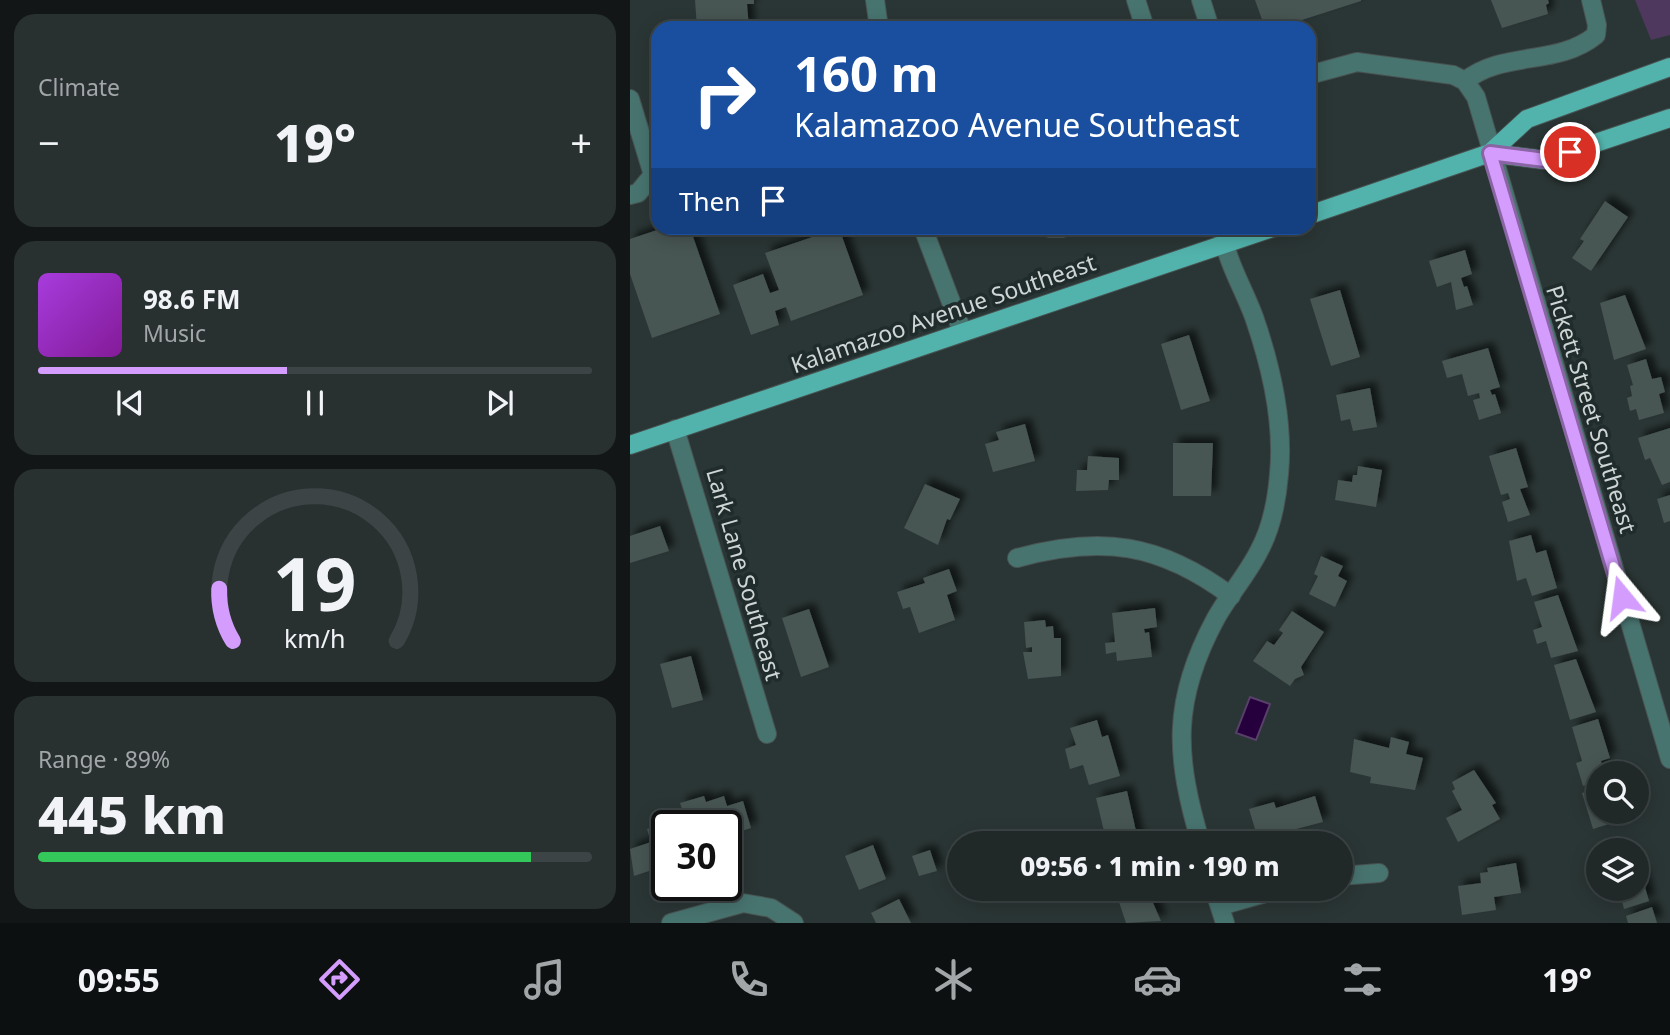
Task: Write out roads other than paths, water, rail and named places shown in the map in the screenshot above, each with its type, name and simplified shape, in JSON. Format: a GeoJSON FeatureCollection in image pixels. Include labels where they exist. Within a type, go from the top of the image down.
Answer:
{"type":"FeatureCollection","features":[{"type":"Feature","properties":{"kind":"main road"},"geometry":{"type":"LineString","coordinates":[[1316,213],[1490,153],[1527,119],[1670,67]]}},
{"type":"Feature","properties":{"kind":"main road"},"geometry":{"type":"LineString","coordinates":[[1490,153],[1545,160],[1670,118]]}},
{"type":"Feature","properties":{"kind":"main road","name":"Kalamazoo Avenue Southeast"},"geometry":{"type":"LineString","coordinates":[[630,445],[962,331],[1223,236]]}},
{"type":"Feature","properties":{"kind":"street"},"geometry":{"type":"LineString","coordinates":[[875,0],[878,21]]}},
{"type":"Feature","properties":{"kind":"street"},"geometry":{"type":"LineString","coordinates":[[1136,0],[1143,21]]}},
{"type":"Feature","properties":{"kind":"street"},"geometry":{"type":"LineString","coordinates":[[1200,0],[1208,21]]}},
{"type":"Feature","properties":{"kind":"street"},"geometry":{"type":"LineString","coordinates":[[1316,73],[1357,62],[1452,75],[1465,81],[1493,64],[1542,58],[1586,44],[1595,36],[1597,24],[1591,0]]}},
{"type":"Feature","properties":{"kind":"street","name":"Pickett Street Southeast"},"geometry":{"type":"LineString","coordinates":[[1465,81],[1482,110],[1490,153],[1670,759]]}},
{"type":"Feature","properties":{"kind":"street"},"geometry":{"type":"LineString","coordinates":[[630,99],[651,168]]}},
{"type":"Feature","properties":{"kind":"street"},"geometry":{"type":"LineString","coordinates":[[630,195],[638,193],[651,177]]}},
{"type":"Feature","properties":{"kind":"street"},"geometry":{"type":"LineString","coordinates":[[926,235],[962,331]]}},
{"type":"Feature","properties":{"kind":"street"},"geometry":{"type":"LineString","coordinates":[[1198,831],[1181,766],[1181,715],[1193,667],[1217,617],[1263,543],[1273,508],[1280,457],[1279,426],[1269,369],[1254,318],[1223,236]]}},
{"type":"Feature","properties":{"kind":"street","name":"Lark Lane Southeast"},"geometry":{"type":"LineString","coordinates":[[675,429],[767,734]]}},
{"type":"Feature","properties":{"kind":"street"},"geometry":{"type":"LineString","coordinates":[[1017,558],[1058,547],[1085,545],[1131,548],[1176,561],[1231,596]]}},
{"type":"Feature","properties":{"kind":"street"},"geometry":{"type":"LineString","coordinates":[[1353,875],[1379,873]]}},
{"type":"Feature","properties":{"kind":"street"},"geometry":{"type":"LineString","coordinates":[[1222,915],[1253,901]]}},
{"type":"Feature","properties":{"kind":"street"},"geometry":{"type":"LineString","coordinates":[[671,923],[743,903],[771,908],[794,923]]}}]}
